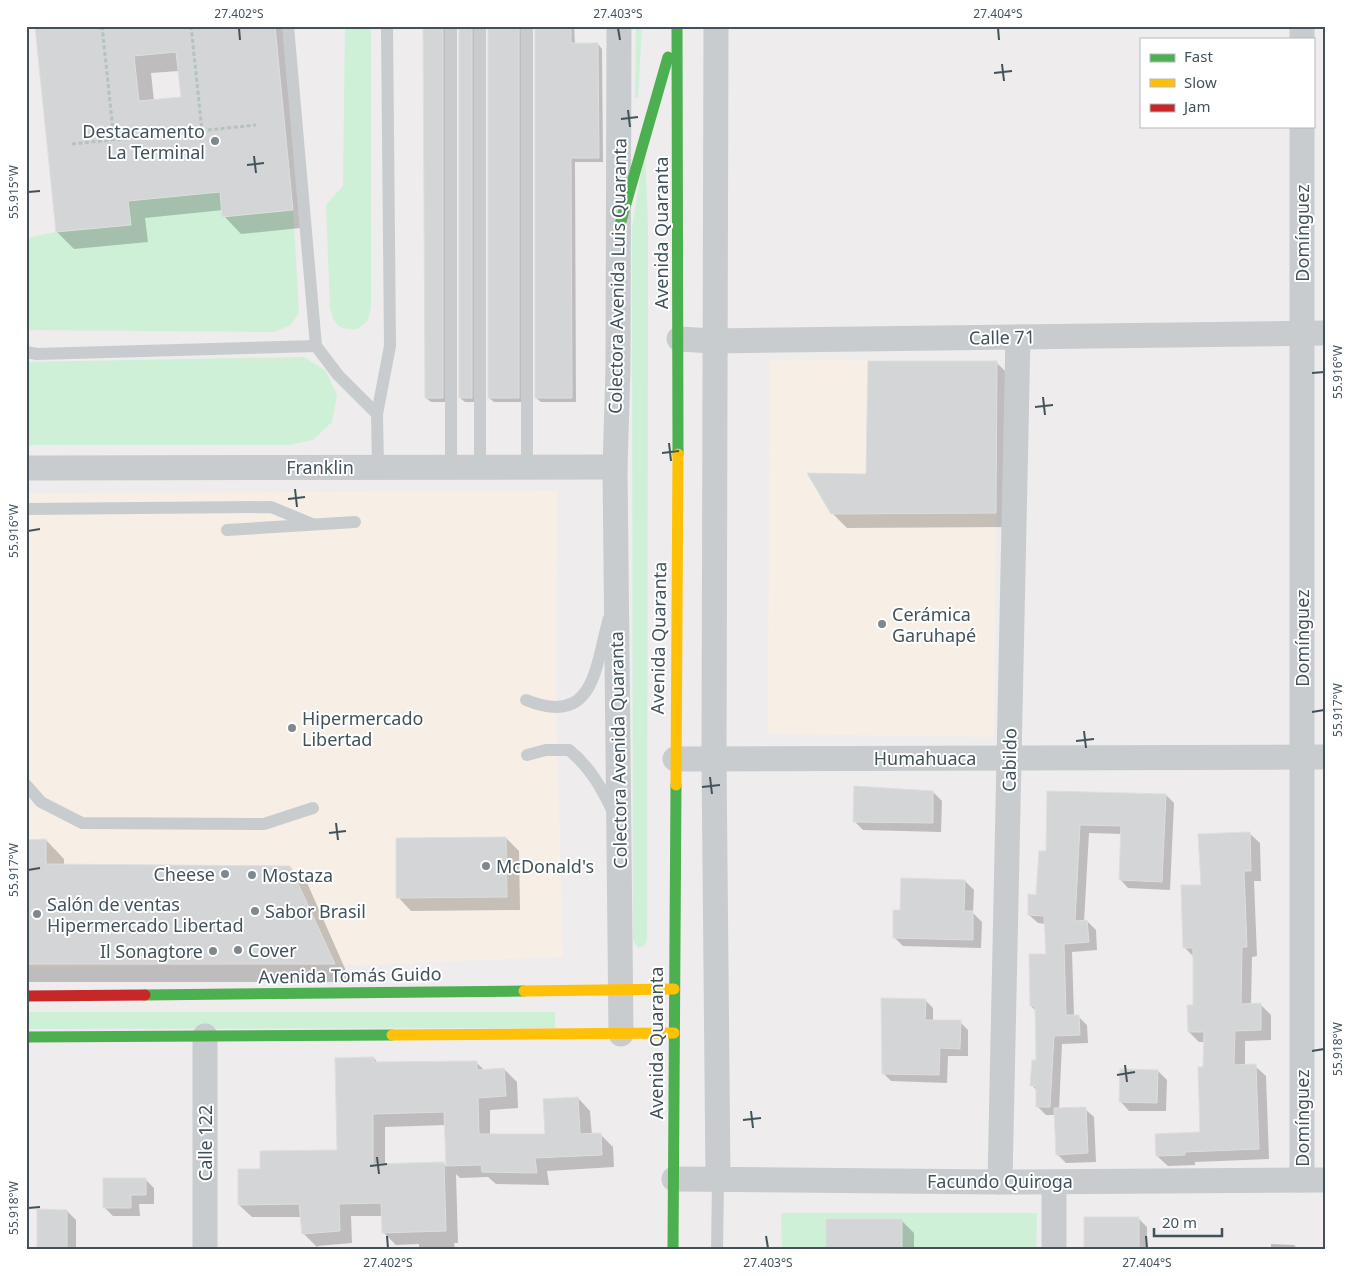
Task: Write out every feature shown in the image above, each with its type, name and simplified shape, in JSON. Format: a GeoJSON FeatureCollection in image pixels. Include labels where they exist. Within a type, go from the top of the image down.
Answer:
{"type":"FeatureCollection","features":[{"type":"Feature","properties":{"kind":"main road"},"geometry":{"type":"LineString","coordinates":[[619,228],[677,26]]}},
{"type":"Feature","properties":{"kind":"main road","name":"Avenida Quaranta"},"geometry":{"type":"LineString","coordinates":[[673,1250],[679,339],[677,26]]}},
{"type":"Feature","properties":{"kind":"main road","name":"Avenida Tomás Guido"},"geometry":{"type":"LineString","coordinates":[[26,996],[674,989]]}},
{"type":"Feature","properties":{"kind":"main road"},"geometry":{"type":"LineString","coordinates":[[26,1037],[674,1033]]}},
{"type":"Feature","properties":{"kind":"street","name":"Colectora Avenida Luis Quaranta"},"geometry":{"type":"LineString","coordinates":[[615,467],[619,228],[619,26]]}},
{"type":"Feature","properties":{"kind":"street"},"geometry":{"type":"LineString","coordinates":[[716,26],[714,759],[718,1179]]}},
{"type":"Feature","properties":{"kind":"street","name":"Domínguez"},"geometry":{"type":"LineString","coordinates":[[1302,128],[1314,333],[1314,1180]]}},
{"type":"Feature","properties":{"kind":"street","name":"Calle 71"},"geometry":{"type":"LineString","coordinates":[[679,339],[714,341],[1314,333]]}},
{"type":"Feature","properties":{"kind":"street","name":"Cabildo"},"geometry":{"type":"LineString","coordinates":[[1000,1182],[1018,337]]}},
{"type":"Feature","properties":{"kind":"street","name":"Franklin"},"geometry":{"type":"LineString","coordinates":[[26,468],[615,467]]}},
{"type":"Feature","properties":{"kind":"street","name":"Colectora Avenida Quaranta"},"geometry":{"type":"LineString","coordinates":[[615,467],[621,1034]]}},
{"type":"Feature","properties":{"kind":"street","name":"Humahuaca"},"geometry":{"type":"LineString","coordinates":[[675,759],[1314,757]]}},
{"type":"Feature","properties":{"kind":"street","name":"Calle 122"},"geometry":{"type":"LineString","coordinates":[[205,1036],[205,1250]]}},
{"type":"Feature","properties":{"kind":"street","name":"Facundo Quiroga"},"geometry":{"type":"LineString","coordinates":[[674,1178],[1000,1182],[1314,1180]]}},
{"type":"Feature","properties":{"kind":"street"},"geometry":{"type":"LineString","coordinates":[[1054,1182],[1054,1250]]}},
{"type":"Feature","properties":{"kind":"lane"},"geometry":{"type":"LineString","coordinates":[[288,26],[316,346],[338,375],[377,414]]}},
{"type":"Feature","properties":{"kind":"lane"},"geometry":{"type":"LineString","coordinates":[[378,467],[377,414],[390,346],[387,26]]}},
{"type":"Feature","properties":{"kind":"lane"},"geometry":{"type":"LineString","coordinates":[[451,26],[451,467]]}},
{"type":"Feature","properties":{"kind":"lane"},"geometry":{"type":"LineString","coordinates":[[480,26],[480,467]]}},
{"type":"Feature","properties":{"kind":"lane"},"geometry":{"type":"LineString","coordinates":[[527,26],[527,467]]}},
{"type":"Feature","properties":{"kind":"lane"},"geometry":{"type":"LineString","coordinates":[[26,352],[37,354],[316,346]]}},
{"type":"Feature","properties":{"kind":"lane"},"geometry":{"type":"LineString","coordinates":[[26,509],[73,507],[271,507],[312,524]]}},
{"type":"Feature","properties":{"kind":"lane"},"geometry":{"type":"LineString","coordinates":[[226,530],[355,522]]}},
{"type":"Feature","properties":{"kind":"lane"},"geometry":{"type":"LineString","coordinates":[[526,700],[544,707],[566,707],[580,701],[589,688],[616,592]]}},
{"type":"Feature","properties":{"kind":"lane"},"geometry":{"type":"LineString","coordinates":[[527,756],[546,750],[569,750],[585,763],[599,784],[619,825]]}},
{"type":"Feature","properties":{"kind":"lane"},"geometry":{"type":"LineString","coordinates":[[26,785],[41,802],[82,823],[264,824],[313,808]]}},
{"type":"Feature","properties":{"kind":"lane"},"geometry":{"type":"LineString","coordinates":[[717,1250],[718,1179]]}},
{"type":"Feature","properties":{"kind":"path"},"geometry":{"type":"LineString","coordinates":[[102,26],[114,140]]}},
{"type":"Feature","properties":{"kind":"path"},"geometry":{"type":"LineString","coordinates":[[191,26],[202,131]]}},
{"type":"Feature","properties":{"kind":"path"},"geometry":{"type":"LineString","coordinates":[[72,144],[256,125]]}},
{"type":"Feature","properties":{"kind":"shaded area","name":"Cerámica Garuhapé"},"geometry":{"type":"Polygon","coordinates":[[[770,360],[997,361],[994,737],[768,734],[770,360]]]}},
{"type":"Feature","properties":{"kind":"shaded area","name":"Hipermercado Libertad"},"geometry":{"type":"Polygon","coordinates":[[[557,491],[556,707],[563,957],[360,965],[26,967],[26,493],[557,491]]]}},
{"type":"Feature","properties":{"kind":"green space"},"geometry":{"type":"Polygon","coordinates":[[[345,26],[371,26],[371,307],[368,320],[358,329],[346,329],[339,326],[330,308],[326,205],[343,186],[345,26]]]}},
{"type":"Feature","properties":{"kind":"green space"},"geometry":{"type":"Polygon","coordinates":[[[636,26],[642,26],[638,98],[635,98],[636,26]]]}},
{"type":"Feature","properties":{"kind":"green space"},"geometry":{"type":"Polygon","coordinates":[[[645,149],[648,227],[647,939],[645,945],[638,948],[633,940],[632,228],[645,149]]]}},
{"type":"Feature","properties":{"kind":"green space"},"geometry":{"type":"Polygon","coordinates":[[[220,192],[223,217],[293,210],[299,312],[291,325],[274,332],[26,330],[26,238],[56,232],[130,225],[129,201],[220,192]]]}},
{"type":"Feature","properties":{"kind":"green space"},"geometry":{"type":"Polygon","coordinates":[[[304,357],[326,371],[337,395],[332,422],[313,440],[288,445],[26,445],[26,362],[304,357]]]}},
{"type":"Feature","properties":{"kind":"green space"},"geometry":{"type":"Polygon","coordinates":[[[26,1012],[555,1012],[555,1028],[26,1029],[26,1012]]]}},
{"type":"Feature","properties":{"kind":"green space"},"geometry":{"type":"Polygon","coordinates":[[[781,1213],[1037,1213],[1036,1250],[782,1250],[781,1213]]]}},
{"type":"Feature","properties":{"kind":"building"},"geometry":{"type":"Polygon","coordinates":[[[35,26],[275,26],[293,210],[222,217],[220,192],[128,201],[131,225],[56,232],[35,26]],[[176,52],[134,56],[139,101],[181,97],[176,52]]]}},
{"type":"Feature","properties":{"kind":"building"},"geometry":{"type":"Polygon","coordinates":[[[423,26],[443,26],[443,398],[425,398],[423,26]]]}},
{"type":"Feature","properties":{"kind":"building"},"geometry":{"type":"Polygon","coordinates":[[[459,26],[472,26],[472,398],[459,398],[459,26]]]}},
{"type":"Feature","properties":{"kind":"building"},"geometry":{"type":"Polygon","coordinates":[[[488,26],[519,26],[519,398],[488,398],[488,26]]]}},
{"type":"Feature","properties":{"kind":"building"},"geometry":{"type":"Polygon","coordinates":[[[535,26],[571,26],[571,43],[598,43],[599,158],[571,158],[572,398],[535,398],[535,26]]]}},
{"type":"Feature","properties":{"kind":"building"},"geometry":{"type":"Polygon","coordinates":[[[868,361],[997,361],[996,513],[831,514],[807,473],[866,474],[868,361]]]}},
{"type":"Feature","properties":{"kind":"building"},"geometry":{"type":"Polygon","coordinates":[[[854,786],[933,791],[933,823],[853,822],[854,786]]]}},
{"type":"Feature","properties":{"kind":"building"},"geometry":{"type":"Polygon","coordinates":[[[1047,791],[1166,794],[1162,882],[1119,880],[1121,826],[1080,825],[1075,921],[1087,920],[1089,942],[1064,944],[1066,1015],[1079,1015],[1080,1035],[1054,1036],[1050,1107],[1036,1107],[1036,1086],[1030,1086],[1032,1060],[1036,1060],[1035,1006],[1030,1006],[1029,954],[1046,954],[1044,916],[1028,915],[1028,894],[1036,895],[1039,851],[1046,851],[1047,791]]]}},
{"type":"Feature","properties":{"kind":"building"},"geometry":{"type":"Polygon","coordinates":[[[1250,832],[1251,871],[1244,871],[1247,947],[1242,947],[1241,1004],[1261,1003],[1261,1030],[1235,1031],[1234,1065],[1256,1064],[1259,1149],[1185,1152],[1185,1155],[1156,1156],[1155,1134],[1200,1132],[1198,1067],[1203,1067],[1204,1032],[1188,1032],[1187,1005],[1193,1005],[1193,948],[1183,948],[1181,885],[1201,885],[1198,834],[1250,832]]]}},
{"type":"Feature","properties":{"kind":"building"},"geometry":{"type":"Polygon","coordinates":[[[506,837],[507,897],[396,898],[396,838],[506,837]]]}},
{"type":"Feature","properties":{"kind":"building"},"geometry":{"type":"Polygon","coordinates":[[[46,839],[46,864],[290,866],[335,964],[26,964],[26,840],[46,839]]]}},
{"type":"Feature","properties":{"kind":"building"},"geometry":{"type":"Polygon","coordinates":[[[901,878],[965,880],[964,911],[973,911],[973,940],[893,938],[893,910],[900,910],[901,878]]]}},
{"type":"Feature","properties":{"kind":"building"},"geometry":{"type":"Polygon","coordinates":[[[881,998],[926,999],[925,1020],[961,1020],[960,1049],[940,1048],[939,1075],[882,1074],[881,998]]]}},
{"type":"Feature","properties":{"kind":"building"},"geometry":{"type":"Polygon","coordinates":[[[374,1057],[374,1062],[477,1061],[477,1070],[504,1068],[506,1096],[478,1098],[479,1134],[545,1134],[543,1099],[578,1097],[580,1134],[601,1133],[602,1155],[535,1158],[537,1173],[482,1172],[481,1165],[446,1166],[444,1112],[373,1114],[373,1164],[444,1162],[446,1231],[382,1233],[381,1203],[339,1204],[340,1231],[302,1234],[299,1204],[238,1205],[238,1169],[260,1169],[260,1151],[337,1150],[335,1058],[374,1057]]]}},
{"type":"Feature","properties":{"kind":"building"},"geometry":{"type":"Polygon","coordinates":[[[1120,1069],[1158,1070],[1157,1103],[1119,1102],[1120,1069]]]}},
{"type":"Feature","properties":{"kind":"building"},"geometry":{"type":"Polygon","coordinates":[[[1086,1107],[1088,1153],[1056,1155],[1054,1108],[1086,1107]]]}},
{"type":"Feature","properties":{"kind":"building"},"geometry":{"type":"Polygon","coordinates":[[[103,1178],[146,1178],[146,1195],[131,1195],[131,1208],[103,1208],[103,1178]]]}},
{"type":"Feature","properties":{"kind":"building"},"geometry":{"type":"Polygon","coordinates":[[[37,1209],[67,1210],[67,1250],[37,1250],[37,1209]]]}},
{"type":"Feature","properties":{"kind":"building"},"geometry":{"type":"Polygon","coordinates":[[[1084,1217],[1139,1217],[1139,1248],[1084,1248],[1084,1217]]]}},
{"type":"Feature","properties":{"kind":"building"},"geometry":{"type":"Polygon","coordinates":[[[826,1219],[902,1219],[902,1250],[826,1250],[826,1219]]]}},
{"type":"Feature","properties":{"kind":"traffic: fast"},"geometry":{"type":"LineString","coordinates":[[677,26],[678,454]]}},
{"type":"Feature","properties":{"kind":"traffic: fast"},"geometry":{"type":"LineString","coordinates":[[619,228],[668,57]]}},
{"type":"Feature","properties":{"kind":"traffic: fast"},"geometry":{"type":"LineString","coordinates":[[673,1250],[676,785]]}},
{"type":"Feature","properties":{"kind":"traffic: fast"},"geometry":{"type":"LineString","coordinates":[[145,995],[524,991]]}},
{"type":"Feature","properties":{"kind":"traffic: fast"},"geometry":{"type":"LineString","coordinates":[[26,1037],[392,1035]]}},
{"type":"Feature","properties":{"kind":"traffic: slow"},"geometry":{"type":"LineString","coordinates":[[676,785],[678,454]]}},
{"type":"Feature","properties":{"kind":"traffic: slow"},"geometry":{"type":"LineString","coordinates":[[524,991],[674,989]]}},
{"type":"Feature","properties":{"kind":"traffic: slow"},"geometry":{"type":"LineString","coordinates":[[392,1035],[674,1033]]}},
{"type":"Feature","properties":{"kind":"traffic: jam"},"geometry":{"type":"LineString","coordinates":[[26,996],[145,995]]}},
{"type":"Feature","properties":{"kind":"place","name":"Destacamento La Terminal"},"geometry":{"type":"Point","coordinates":[215,141]}},
{"type":"Feature","properties":{"kind":"place","name":"Cerámica Garuhapé"},"geometry":{"type":"Point","coordinates":[882,624]}},
{"type":"Feature","properties":{"kind":"place","name":"Hipermercado Libertad"},"geometry":{"type":"Point","coordinates":[292,728]}},
{"type":"Feature","properties":{"kind":"place","name":"McDonald's"},"geometry":{"type":"Point","coordinates":[486,866]}},
{"type":"Feature","properties":{"kind":"place","name":"Cheese"},"geometry":{"type":"Point","coordinates":[225,874]}},
{"type":"Feature","properties":{"kind":"place","name":"Mostaza"},"geometry":{"type":"Point","coordinates":[252,875]}},
{"type":"Feature","properties":{"kind":"place","name":"Sabor Brasil"},"geometry":{"type":"Point","coordinates":[255,911]}},
{"type":"Feature","properties":{"kind":"place","name":"Salón de ventas Hipermercado Libertad"},"geometry":{"type":"Point","coordinates":[37,914]}},
{"type":"Feature","properties":{"kind":"place","name":"Cover"},"geometry":{"type":"Point","coordinates":[238,950]}},
{"type":"Feature","properties":{"kind":"place","name":"Il Sonagtore"},"geometry":{"type":"Point","coordinates":[213,951]}}]}
